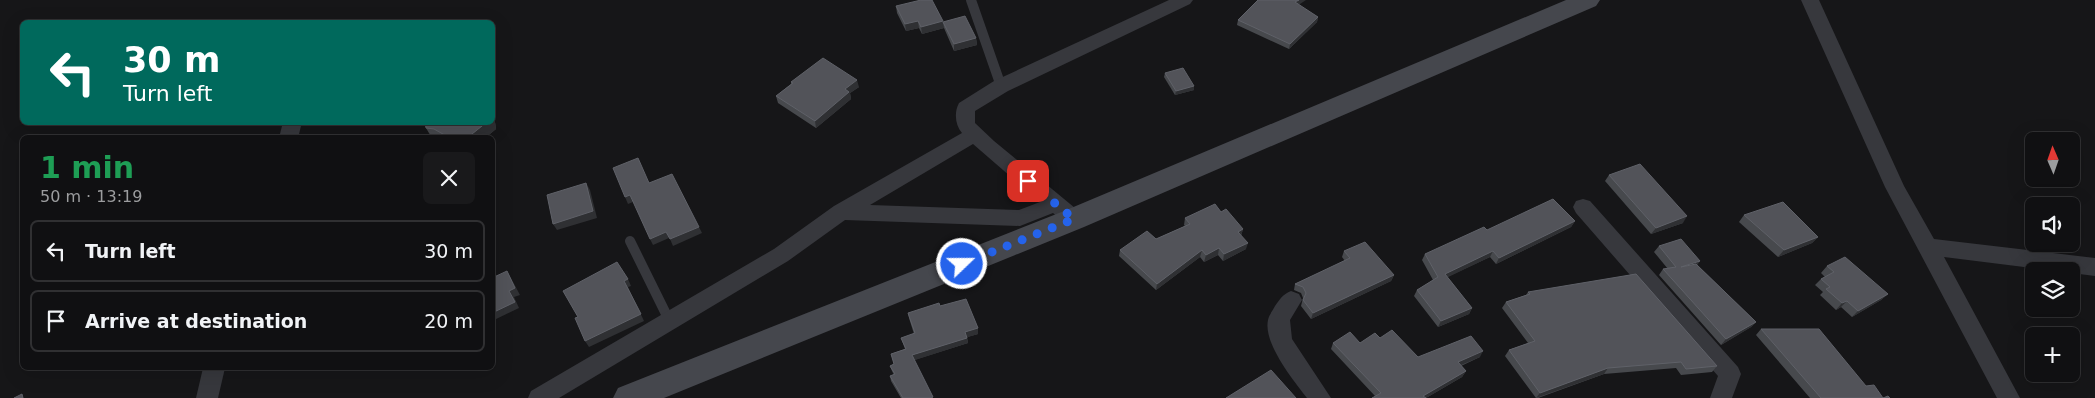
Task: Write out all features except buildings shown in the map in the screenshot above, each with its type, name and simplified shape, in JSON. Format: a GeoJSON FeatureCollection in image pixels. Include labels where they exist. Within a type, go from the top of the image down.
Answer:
{"type":"FeatureCollection","features":[{"type":"Feature","properties":{"kind":"street"},"geometry":{"type":"LineString","coordinates":[[1065,211],[966,126],[966,108],[1001,86],[1184,0]]}},
{"type":"Feature","properties":{"kind":"street"},"geometry":{"type":"LineString","coordinates":[[629,398],[1065,211],[1588,0]]}},
{"type":"Feature","properties":{"kind":"street"},"geometry":{"type":"LineString","coordinates":[[1810,0],[1895,186],[2009,398]]}},
{"type":"Feature","properties":{"kind":"street"},"geometry":{"type":"LineString","coordinates":[[539,398],[670,322],[780,255],[840,212],[974,134]]}},
{"type":"Feature","properties":{"kind":"street"},"geometry":{"type":"LineString","coordinates":[[1583,207],[1730,374],[1721,398]]}},
{"type":"Feature","properties":{"kind":"street"},"geometry":{"type":"LineString","coordinates":[[840,212],[1020,218],[1065,211]]}},
{"type":"Feature","properties":{"kind":"street"},"geometry":{"type":"LineString","coordinates":[[1928,247],[2095,267]]}},
{"type":"Feature","properties":{"kind":"street"},"geometry":{"type":"LineString","coordinates":[[1291,300],[1279,321],[1280,337],[1292,359],[1320,398]]}},
{"type":"Feature","properties":{"kind":"street"},"geometry":{"type":"LineString","coordinates":[[207,398],[214,370]]}},
{"type":"Feature","properties":{"kind":"lane"},"geometry":{"type":"LineString","coordinates":[[970,0],[1001,86]]}},
{"type":"Feature","properties":{"kind":"lane"},"geometry":{"type":"LineString","coordinates":[[630,241],[670,322]]}},
{"type":"Feature","properties":{"kind":"route"},"geometry":{"type":"LineString","coordinates":[[962,264],[1074,219],[1028,181]]}}]}
